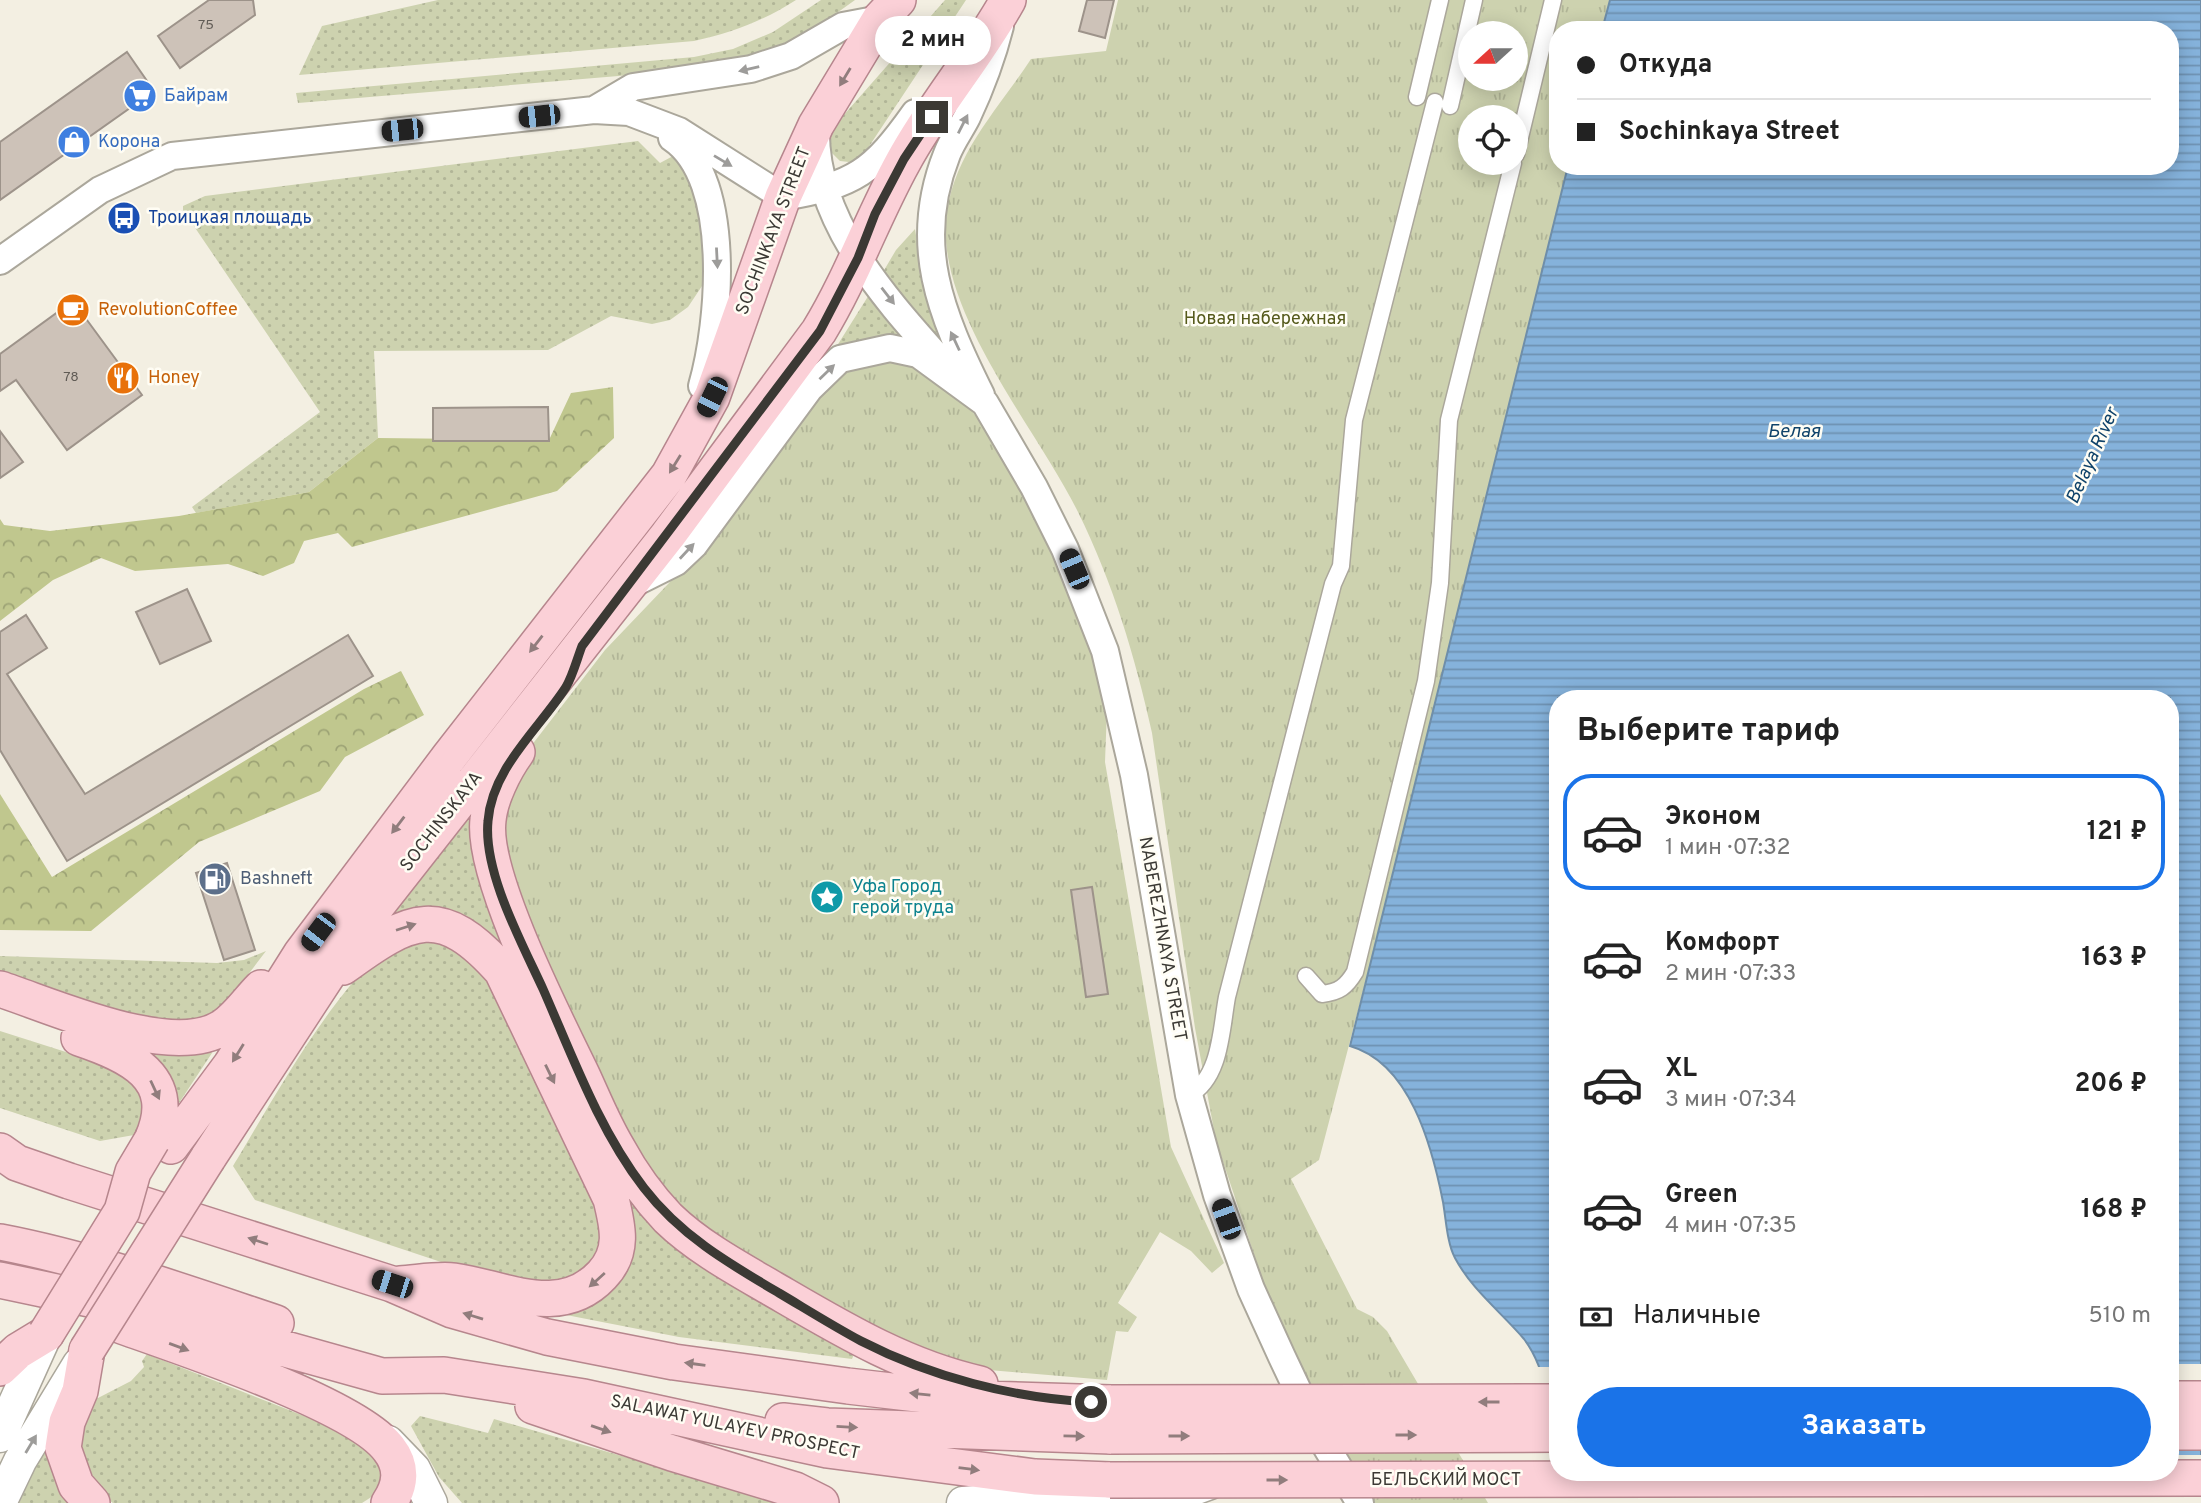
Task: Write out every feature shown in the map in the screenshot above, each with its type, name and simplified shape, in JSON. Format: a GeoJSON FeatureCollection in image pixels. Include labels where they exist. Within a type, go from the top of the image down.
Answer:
{"type":"FeatureCollection","features":[{"type":"Feature","properties":{"kind":"main road"},"geometry":{"type":"LineString","coordinates":[[850,244],[875,214],[904,159],[1006,3]]}},
{"type":"Feature","properties":{"kind":"main road","name":"SOCHINKAYA STREET"},"geometry":{"type":"LineString","coordinates":[[783,197],[889,9]]}},
{"type":"Feature","properties":{"kind":"main road","name":"SOCHINSKAYA"},"geometry":{"type":"LineString","coordinates":[[12,1368],[18,1351],[46,1334],[162,1143],[230,1065],[301,954],[449,757],[668,475],[695,433],[712,397],[783,197]]}},
{"type":"Feature","properties":{"kind":"main road","name":"SOCHINSKAYA"},"geometry":{"type":"LineString","coordinates":[[73,1389],[88,1350],[208,1158],[329,977],[353,936],[582,646],[820,331],[850,244]]}},
{"type":"Feature","properties":{"kind":"main road"},"geometry":{"type":"LineString","coordinates":[[582,646],[567,685],[512,759],[495,796],[488,820],[492,861],[506,904],[569,1049],[617,1148],[668,1217],[706,1248],[860,1340],[951,1377],[1051,1400],[1111,1420],[1549,1434]]}},
{"type":"Feature","properties":{"kind":"main road"},"geometry":{"type":"LineString","coordinates":[[329,977],[396,930],[419,923],[446,926],[477,943],[502,971],[611,1199],[619,1228],[617,1250],[607,1270],[576,1295],[554,1300],[526,1298],[452,1281],[392,1284]]}},
{"type":"Feature","properties":{"kind":"main road"},"geometry":{"type":"LineString","coordinates":[[0,989],[147,1036],[174,1040],[201,1036],[222,1028],[240,1013],[259,990],[301,954]]}},
{"type":"Feature","properties":{"kind":"main road"},"geometry":{"type":"LineString","coordinates":[[0,1013],[119,1051],[142,1067],[155,1086],[162,1104],[162,1143]]}},
{"type":"Feature","properties":{"kind":"main road"},"geometry":{"type":"LineString","coordinates":[[6,1158],[392,1284],[452,1310],[513,1329],[674,1362],[952,1398],[1051,1400]]}},
{"type":"Feature","properties":{"kind":"main road"},"geometry":{"type":"LineString","coordinates":[[0,1242],[170,1287],[444,1375],[672,1454],[795,1490],[821,1503]]}},
{"type":"Feature","properties":{"kind":"main road"},"geometry":{"type":"LineString","coordinates":[[1,1280],[160,1314],[382,1376],[444,1375]]}},
{"type":"Feature","properties":{"kind":"main road"},"geometry":{"type":"LineString","coordinates":[[1,1280],[292,1391],[376,1436],[403,1455],[431,1498]]}},
{"type":"Feature","properties":{"kind":"main road"},"geometry":{"type":"LineString","coordinates":[[0,1436],[12,1368]]}},
{"type":"Feature","properties":{"kind":"main road","name":"SALAWAT YULAYEV PROSPECT"},"geometry":{"type":"LineString","coordinates":[[444,1375],[584,1398],[827,1450],[1035,1477],[1110,1490]]}},
{"type":"Feature","properties":{"kind":"main road"},"geometry":{"type":"LineString","coordinates":[[0,1503],[20,1461],[73,1389]]}},
{"type":"Feature","properties":{"kind":"main road"},"geometry":{"type":"LineString","coordinates":[[73,1389],[64,1448],[76,1485],[92,1503]]}},
{"type":"Feature","properties":{"kind":"main road"},"geometry":{"type":"LineString","coordinates":[[584,1398],[827,1426],[1111,1420],[1549,1402]]}},
{"type":"Feature","properties":{"kind":"main road"},"geometry":{"type":"LineString","coordinates":[[2179,1399],[2201,1399]]}},
{"type":"Feature","properties":{"kind":"main road"},"geometry":{"type":"LineString","coordinates":[[2179,1432],[2201,1432]]}},
{"type":"Feature","properties":{"kind":"main road"},"geometry":{"type":"LineString","coordinates":[[376,1436],[389,1449],[400,1477],[397,1490],[389,1503]]}},
{"type":"Feature","properties":{"kind":"main road","name":"БЕЛЬСКИЙ МОСТ"},"geometry":{"type":"LineString","coordinates":[[2179,1478],[2201,1478]]}},
{"type":"Feature","properties":{"kind":"main road","name":"БЕЛЬСКИЙ МОСТ"},"geometry":{"type":"LineString","coordinates":[[1110,1490],[1217,1480],[1549,1479]]}},
{"type":"Feature","properties":{"kind":"main road"},"geometry":{"type":"LineString","coordinates":[[963,1503],[1110,1490]]}},
{"type":"Feature","properties":{"kind":"street"},"geometry":{"type":"LineString","coordinates":[[1440,0],[1413,96],[1448,105]]}},
{"type":"Feature","properties":{"kind":"street"},"geometry":{"type":"LineString","coordinates":[[1189,1095],[1202,1088],[1216,1056],[1227,997],[1333,584],[1342,566],[1354,420],[1448,105],[1474,0]]}},
{"type":"Feature","properties":{"kind":"street"},"geometry":{"type":"LineString","coordinates":[[1528,105],[1553,0]]}},
{"type":"Feature","properties":{"kind":"street"},"geometry":{"type":"LineString","coordinates":[[985,402],[940,306],[933,276],[931,244],[934,191],[948,152],[991,63],[1006,3]]}},
{"type":"Feature","properties":{"kind":"street"},"geometry":{"type":"LineString","coordinates":[[594,110],[633,87],[751,69],[791,56],[843,26],[889,9]]}},
{"type":"Feature","properties":{"kind":"street"},"geometry":{"type":"LineString","coordinates":[[783,197],[825,190],[863,173],[890,148],[936,88],[959,75]]}},
{"type":"Feature","properties":{"kind":"street"},"geometry":{"type":"LineString","coordinates":[[594,110],[624,118],[674,139],[693,161],[708,199],[716,236],[718,284],[707,369],[696,406],[695,433]]}},
{"type":"Feature","properties":{"kind":"street"},"geometry":{"type":"LineString","coordinates":[[0,261],[100,190],[172,156],[594,110],[629,113],[679,131],[783,197],[808,200],[850,244],[961,383]]}},
{"type":"Feature","properties":{"kind":"street"},"geometry":{"type":"LineString","coordinates":[[816,138],[824,165],[837,174],[863,173]]}},
{"type":"Feature","properties":{"kind":"street"},"geometry":{"type":"LineString","coordinates":[[816,138],[825,190],[850,244]]}},
{"type":"Feature","properties":{"kind":"street"},"geometry":{"type":"LineString","coordinates":[[1306,976],[1322,994],[1335,992],[1347,985],[1356,972],[1426,681],[1440,583],[1449,420],[1510,175]]}},
{"type":"Feature","properties":{"kind":"street"},"geometry":{"type":"LineString","coordinates":[[629,585],[677,562],[694,545],[809,390],[840,359],[890,348],[918,354],[961,383]]}},
{"type":"Feature","properties":{"kind":"street","name":"NABEREZHNAYA STREET"},"geometry":{"type":"LineString","coordinates":[[961,383],[985,402],[1034,487],[1065,549],[1105,651],[1134,775],[1189,1095],[1217,1195],[1251,1289],[1318,1433],[1360,1503]]}},
{"type":"Feature","properties":{"kind":"green space"},"geometry":{"type":"Polygon","coordinates":[[[438,0],[796,0],[747,25],[694,41],[299,75],[322,26],[438,0]]]}},
{"type":"Feature","properties":{"kind":"green space"},"geometry":{"type":"Polygon","coordinates":[[[821,0],[855,0],[820,25],[780,46],[738,62],[666,72],[298,103],[296,93],[694,57],[733,49],[773,32],[821,0]]]}},
{"type":"Feature","properties":{"kind":"green space"},"geometry":{"type":"Polygon","coordinates":[[[945,0],[966,0],[862,157],[849,162],[840,161],[828,149],[827,134],[945,0]]]}},
{"type":"Feature","properties":{"kind":"green space","name":"Новая набережная"},"geometry":{"type":"Polygon","coordinates":[[[1118,0],[1610,0],[1604,21],[1549,21],[1549,175],[1566,175],[1319,1160],[1291,1179],[1357,1309],[1373,1317],[1387,1331],[1488,1503],[1373,1503],[1293,1350],[1262,1278],[1216,1141],[1195,1028],[1152,733],[1122,620],[1078,512],[994,371],[974,332],[958,294],[948,257],[946,221],[950,198],[966,155],[1031,59],[1106,51],[1118,0]]]}},
{"type":"Feature","properties":{"kind":"green space"},"geometry":{"type":"Polygon","coordinates":[[[638,141],[660,163],[673,156],[694,184],[707,255],[704,283],[688,307],[670,320],[652,324],[611,316],[548,350],[374,351],[378,438],[309,492],[196,513],[192,507],[320,412],[183,210],[183,206],[205,196],[638,141]]]}},
{"type":"Feature","properties":{"kind":"green space"},"geometry":{"type":"Polygon","coordinates":[[[915,229],[923,279],[950,354],[883,272],[896,250],[915,229]]]}},
{"type":"Feature","properties":{"kind":"green space"},"geometry":{"type":"Polygon","coordinates":[[[872,290],[914,341],[835,349],[872,290]]]}},
{"type":"Feature","properties":{"kind":"green space"},"geometry":{"type":"Polygon","coordinates":[[[886,359],[909,362],[966,403],[993,439],[1030,503],[1078,608],[1107,709],[1105,762],[1171,1147],[1224,1263],[1212,1273],[1191,1251],[1160,1232],[1118,1303],[1137,1317],[1128,1332],[1116,1331],[1107,1380],[954,1367],[901,1350],[711,1240],[649,1178],[534,941],[499,840],[518,763],[605,650],[669,583],[839,373],[886,359]]]}},
{"type":"Feature","properties":{"kind":"green space"},"geometry":{"type":"Polygon","coordinates":[[[613,387],[614,438],[557,491],[352,547],[338,533],[304,541],[294,563],[263,576],[228,564],[135,571],[101,558],[53,580],[0,621],[0,519],[4,525],[50,531],[179,516],[309,492],[378,438],[549,440],[571,393],[613,387]]]}},
{"type":"Feature","properties":{"kind":"green space"},"geometry":{"type":"Polygon","coordinates":[[[401,671],[424,715],[345,757],[320,791],[199,842],[91,931],[0,930],[0,794],[52,877],[364,689],[401,671]]]}},
{"type":"Feature","properties":{"kind":"green space"},"geometry":{"type":"Polygon","coordinates":[[[483,790],[520,972],[390,917],[483,790]]]}},
{"type":"Feature","properties":{"kind":"green space"},"geometry":{"type":"Polygon","coordinates":[[[444,940],[490,978],[606,1229],[597,1263],[552,1290],[459,1268],[255,1200],[233,1166],[308,1042],[356,979],[379,956],[401,943],[444,940]]]}},
{"type":"Feature","properties":{"kind":"green space"},"geometry":{"type":"Polygon","coordinates":[[[266,951],[228,1001],[213,1014],[196,1022],[148,1023],[0,978],[0,956],[217,963],[244,960],[266,951]]]}},
{"type":"Feature","properties":{"kind":"green space"},"geometry":{"type":"Polygon","coordinates":[[[0,1031],[113,1067],[144,1093],[142,1123],[134,1135],[100,1141],[0,1108],[0,1031]]]}},
{"type":"Feature","properties":{"kind":"green space"},"geometry":{"type":"Polygon","coordinates":[[[210,1050],[212,1053],[177,1106],[168,1076],[151,1053],[185,1055],[210,1050]]]}},
{"type":"Feature","properties":{"kind":"green space"},"geometry":{"type":"Polygon","coordinates":[[[622,1190],[854,1354],[852,1359],[679,1337],[556,1313],[581,1308],[622,1190]]]}},
{"type":"Feature","properties":{"kind":"green space"},"geometry":{"type":"Polygon","coordinates":[[[147,1354],[327,1425],[368,1447],[384,1471],[376,1494],[362,1503],[113,1503],[97,1488],[84,1467],[78,1444],[80,1421],[92,1396],[98,1398],[131,1381],[144,1367],[142,1361],[147,1354]]]}},
{"type":"Feature","properties":{"kind":"green space"},"geometry":{"type":"Polygon","coordinates":[[[420,1416],[488,1433],[494,1419],[784,1503],[462,1503],[439,1477],[411,1426],[420,1416]]]}},
{"type":"Feature","properties":{"kind":"green space"},"geometry":{"type":"Polygon","coordinates":[[[45,1448],[50,1450],[72,1503],[19,1503],[45,1448]]]}},
{"type":"Feature","properties":{"kind":"water","name":"Белая"},"geometry":{"type":"Polygon","coordinates":[[[1610,0],[2201,0],[2201,1503],[1560,1503],[1558,1481],[2179,1481],[2179,690],[1549,690],[1549,1407],[1542,1375],[1524,1339],[1470,1280],[1452,1252],[1432,1156],[1415,1109],[1388,1070],[1371,1055],[1350,1046],[1566,175],[2179,175],[2179,21],[1604,21],[1610,0]]]}},
{"type":"Feature","properties":{"kind":"pier"},"geometry":{"type":"Polygon","coordinates":[[[2179,1364],[2201,1364],[2201,1448],[2179,1448],[2179,1364]]]}},
{"type":"Feature","properties":{"kind":"pier"},"geometry":{"type":"Polygon","coordinates":[[[1534,1367],[1549,1367],[1549,1414],[1543,1386],[1534,1367]]]}},
{"type":"Feature","properties":{"kind":"pier"},"geometry":{"type":"Polygon","coordinates":[[[2179,1455],[2201,1455],[2201,1503],[1556,1503],[1554,1481],[2179,1481],[2179,1455]]]}},
{"type":"Feature","properties":{"kind":"building"},"geometry":{"type":"Polygon","coordinates":[[[209,0],[253,0],[255,15],[180,68],[158,36],[209,0]]]}},
{"type":"Feature","properties":{"kind":"building"},"geometry":{"type":"Polygon","coordinates":[[[1087,0],[1114,0],[1105,38],[1079,31],[1087,0]]]}},
{"type":"Feature","properties":{"kind":"building"},"geometry":{"type":"Polygon","coordinates":[[[127,52],[154,91],[0,200],[0,142],[127,52]]]}},
{"type":"Feature","properties":{"kind":"building"},"geometry":{"type":"Polygon","coordinates":[[[73,301],[142,395],[67,450],[16,380],[0,391],[0,354],[73,301]]]}},
{"type":"Feature","properties":{"kind":"building"},"geometry":{"type":"Polygon","coordinates":[[[548,407],[549,441],[433,441],[433,408],[548,407]]]}},
{"type":"Feature","properties":{"kind":"building"},"geometry":{"type":"Polygon","coordinates":[[[0,431],[23,462],[0,478],[0,431]]]}},
{"type":"Feature","properties":{"kind":"building"},"geometry":{"type":"Polygon","coordinates":[[[187,589],[211,641],[160,664],[136,612],[187,589]]]}},
{"type":"Feature","properties":{"kind":"building"},"geometry":{"type":"Polygon","coordinates":[[[26,615],[47,648],[7,674],[85,794],[348,635],[373,676],[67,861],[0,750],[0,632],[26,615]]]}},
{"type":"Feature","properties":{"kind":"building"},"geometry":{"type":"Polygon","coordinates":[[[227,863],[255,950],[224,960],[196,873],[227,863]]]}},
{"type":"Feature","properties":{"kind":"building"},"geometry":{"type":"Polygon","coordinates":[[[1092,887],[1108,994],[1086,997],[1071,890],[1092,887]]]}},
{"type":"Feature","properties":{"kind":"place","name":"Байрам"},"geometry":{"type":"Point","coordinates":[140,96]}},
{"type":"Feature","properties":{"kind":"place","name":"Корона"},"geometry":{"type":"Point","coordinates":[74,142]}},
{"type":"Feature","properties":{"kind":"place","name":"Троицкая площадь"},"geometry":{"type":"Point","coordinates":[124,218]}},
{"type":"Feature","properties":{"kind":"place","name":"RevolutionCoffee"},"geometry":{"type":"Point","coordinates":[73,310]}},
{"type":"Feature","properties":{"kind":"place","name":"Honey"},"geometry":{"type":"Point","coordinates":[123,378]}},
{"type":"Feature","properties":{"kind":"place","name":"Bashneft"},"geometry":{"type":"Point","coordinates":[215,879]}},
{"type":"Feature","properties":{"kind":"place","name":"Уфа Город герой труда"},"geometry":{"type":"Point","coordinates":[827,897]}},
{"type":"Feature","properties":{"kind":"route"},"geometry":{"type":"LineString","coordinates":[[932,117],[904,159],[875,214],[858,258],[820,331],[582,646],[567,685],[512,759],[495,796],[488,820],[489,841],[492,861],[506,904],[569,1049],[617,1148],[668,1217],[706,1248],[746,1273],[860,1340],[896,1357],[951,1377],[1051,1400],[1091,1402]]}},
{"type":"Feature","properties":{"kind":"water label","name":"Belaya River"},"geometry":{"type":"Point","coordinates":[2093,456]}}]}
